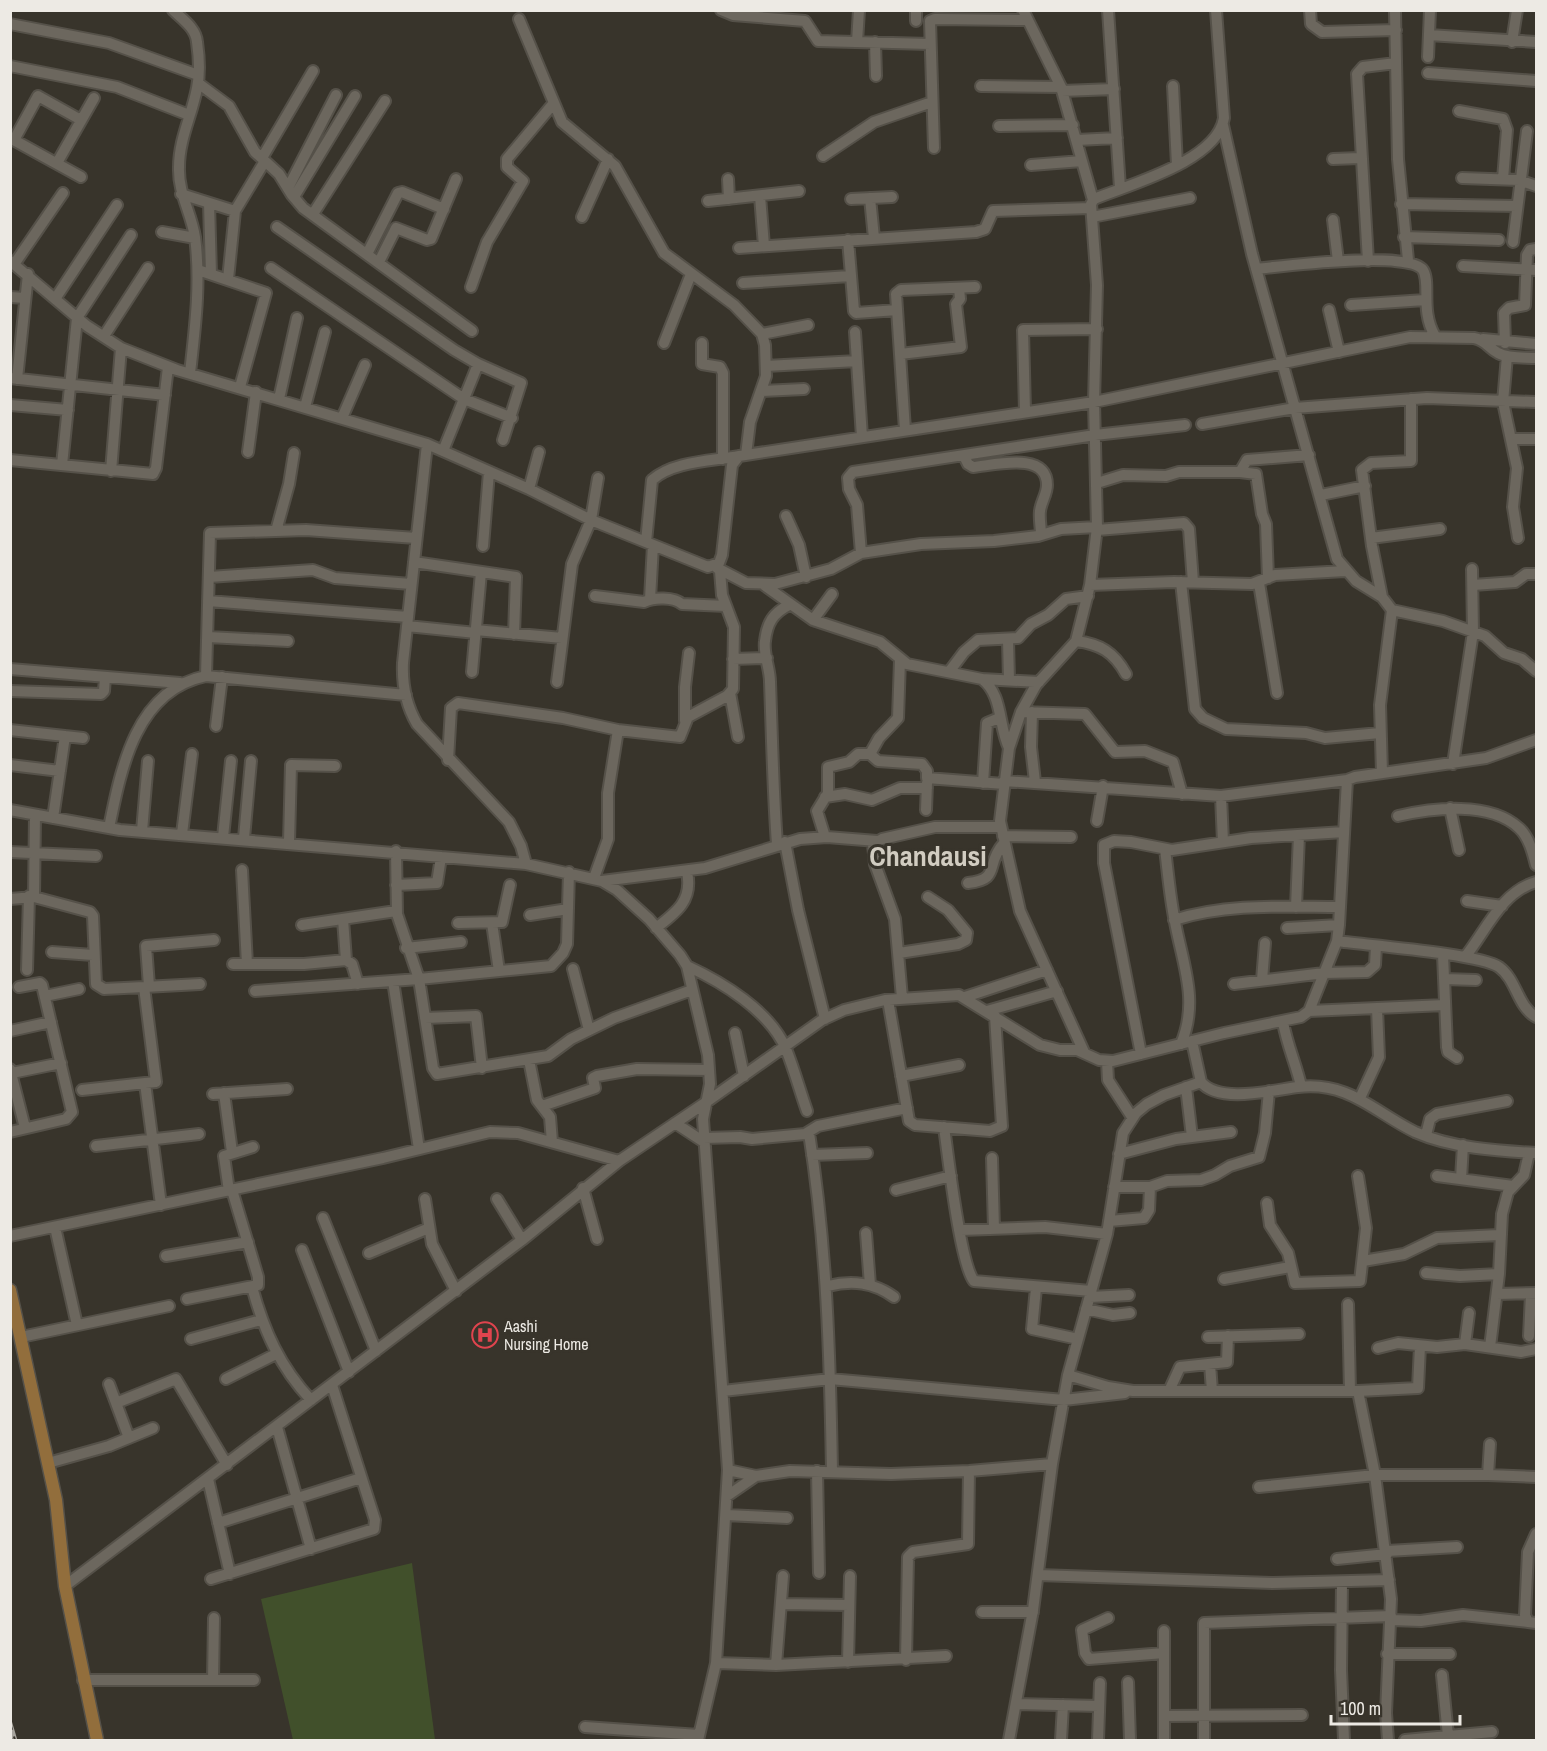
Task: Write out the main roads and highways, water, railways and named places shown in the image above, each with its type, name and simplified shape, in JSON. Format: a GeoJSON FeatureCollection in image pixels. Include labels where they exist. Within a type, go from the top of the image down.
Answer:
{"type":"FeatureCollection","features":[{"type":"Feature","properties":{"kind":"main road"},"geometry":{"type":"LineString","coordinates":[[10,1290],[56,1500],[64,1586],[98,1740]]}},
{"type":"Feature","properties":{"kind":"railway"},"geometry":{"type":"LineString","coordinates":[[10,1723],[15,1740]]}},
{"type":"Feature","properties":{"kind":"place","name":"Aashi Nursing Home"},"geometry":{"type":"Point","coordinates":[485,1335]}},
{"type":"Feature","properties":{"kind":"district","name":"Chandausi"},"geometry":{"type":"Point","coordinates":[928,856]}}]}
